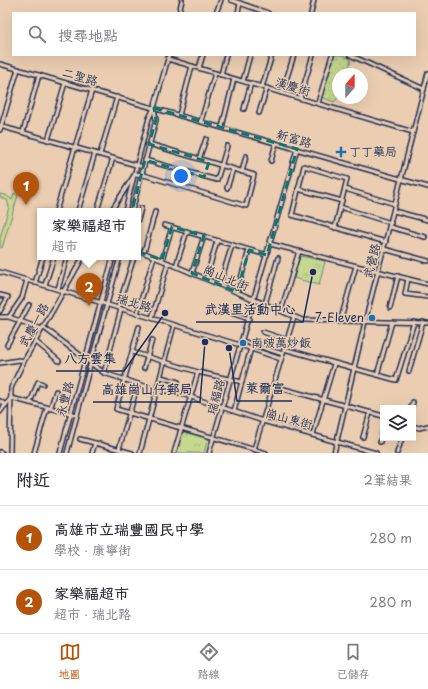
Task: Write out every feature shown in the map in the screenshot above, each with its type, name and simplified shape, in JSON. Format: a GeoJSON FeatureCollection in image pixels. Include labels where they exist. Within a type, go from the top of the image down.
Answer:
{"type":"FeatureCollection","features":[{"type":"Feature","properties":{"kind":"street"},"geometry":{"type":"LineString","coordinates":[[179,12],[182,0]]}},
{"type":"Feature","properties":{"kind":"street"},"geometry":{"type":"LineString","coordinates":[[216,12],[221,0]]}},
{"type":"Feature","properties":{"kind":"street"},"geometry":{"type":"LineString","coordinates":[[231,0],[263,12]]}},
{"type":"Feature","properties":{"kind":"street"},"geometry":{"type":"LineString","coordinates":[[311,12],[314,0]]}},
{"type":"Feature","properties":{"kind":"street"},"geometry":{"type":"LineString","coordinates":[[238,12],[240,3]]}},
{"type":"Feature","properties":{"kind":"street"},"geometry":{"type":"LineString","coordinates":[[199,68],[203,56]]}},
{"type":"Feature","properties":{"kind":"street"},"geometry":{"type":"LineString","coordinates":[[221,74],[226,56]]}},
{"type":"Feature","properties":{"kind":"street"},"geometry":{"type":"LineString","coordinates":[[243,81],[250,56]]}},
{"type":"Feature","properties":{"kind":"street"},"geometry":{"type":"LineString","coordinates":[[262,87],[272,56]]}},
{"type":"Feature","properties":{"kind":"street"},"geometry":{"type":"LineString","coordinates":[[282,93],[294,56]]}},
{"type":"Feature","properties":{"kind":"street"},"geometry":{"type":"LineString","coordinates":[[300,98],[313,56]]}},
{"type":"Feature","properties":{"kind":"street"},"geometry":{"type":"LineString","coordinates":[[318,103],[332,56]]}},
{"type":"Feature","properties":{"kind":"street"},"geometry":{"type":"LineString","coordinates":[[352,56],[424,89]]}},
{"type":"Feature","properties":{"kind":"street"},"geometry":{"type":"LineString","coordinates":[[126,208],[149,118],[154,108],[168,57]]}},
{"type":"Feature","properties":{"kind":"street","name":"漢慶街"},"geometry":{"type":"LineString","coordinates":[[168,57],[192,66],[413,132]]}},
{"type":"Feature","properties":{"kind":"street","name":"二聖路"},"geometry":{"type":"LineString","coordinates":[[0,64],[154,108]]}},
{"type":"Feature","properties":{"kind":"street"},"geometry":{"type":"LineString","coordinates":[[179,115],[192,66]]}},
{"type":"Feature","properties":{"kind":"street"},"geometry":{"type":"LineString","coordinates":[[0,130],[18,69]]}},
{"type":"Feature","properties":{"kind":"street"},"geometry":{"type":"LineString","coordinates":[[201,121],[216,73]]}},
{"type":"Feature","properties":{"kind":"street","name":"武營路"},"geometry":{"type":"LineString","coordinates":[[334,453],[365,322],[428,73]]}},
{"type":"Feature","properties":{"kind":"street"},"geometry":{"type":"LineString","coordinates":[[23,132],[39,75]]}},
{"type":"Feature","properties":{"kind":"street"},"geometry":{"type":"LineString","coordinates":[[222,127],[234,78]]}},
{"type":"Feature","properties":{"kind":"street"},"geometry":{"type":"LineString","coordinates":[[48,140],[65,83]]}},
{"type":"Feature","properties":{"kind":"street"},"geometry":{"type":"LineString","coordinates":[[244,109],[251,84]]}},
{"type":"Feature","properties":{"kind":"street"},"geometry":{"type":"LineString","coordinates":[[259,113],[267,88]]}},
{"type":"Feature","properties":{"kind":"street"},"geometry":{"type":"LineString","coordinates":[[57,208],[92,90]]}},
{"type":"Feature","properties":{"kind":"street"},"geometry":{"type":"LineString","coordinates":[[100,154],[117,97]]}},
{"type":"Feature","properties":{"kind":"street"},"geometry":{"type":"LineString","coordinates":[[133,208],[156,120],[154,108]]}},
{"type":"Feature","properties":{"kind":"street","name":"新富路"},"geometry":{"type":"LineString","coordinates":[[154,108],[428,187]]}},
{"type":"Feature","properties":{"kind":"street"},"geometry":{"type":"LineString","coordinates":[[1,126],[143,167]]}},
{"type":"Feature","properties":{"kind":"street"},"geometry":{"type":"LineString","coordinates":[[199,159],[206,139]]}},
{"type":"Feature","properties":{"kind":"street"},"geometry":{"type":"LineString","coordinates":[[271,161],[276,143]]}},
{"type":"Feature","properties":{"kind":"street"},"geometry":{"type":"LineString","coordinates":[[135,174],[141,174],[246,206],[254,175],[149,144]]}},
{"type":"Feature","properties":{"kind":"street"},"geometry":{"type":"LineString","coordinates":[[145,160],[217,180],[227,146]]}},
{"type":"Feature","properties":{"kind":"street","name":"瑞福路"},"geometry":{"type":"LineString","coordinates":[[210,453],[297,149]]}},
{"type":"Feature","properties":{"kind":"street"},"geometry":{"type":"LineString","coordinates":[[79,208],[95,153]]}},
{"type":"Feature","properties":{"kind":"street"},"geometry":{"type":"LineString","coordinates":[[242,172],[246,156]]}},
{"type":"Feature","properties":{"kind":"street"},"geometry":{"type":"LineString","coordinates":[[98,208],[112,158]]}},
{"type":"Feature","properties":{"kind":"street"},"geometry":{"type":"LineString","coordinates":[[335,228],[347,179],[304,166],[292,215],[335,228],[386,242]]}},
{"type":"Feature","properties":{"kind":"street"},"geometry":{"type":"LineString","coordinates":[[227,188],[232,169]]}},
{"type":"Feature","properties":{"kind":"street"},"geometry":{"type":"LineString","coordinates":[[113,208],[135,174]]}},
{"type":"Feature","properties":{"kind":"street"},"geometry":{"type":"LineString","coordinates":[[298,189],[342,201]]}},
{"type":"Feature","properties":{"kind":"street"},"geometry":{"type":"LineString","coordinates":[[345,189],[395,204]]}},
{"type":"Feature","properties":{"kind":"street"},"geometry":{"type":"LineString","coordinates":[[340,207],[391,223]]}},
{"type":"Feature","properties":{"kind":"street"},"geometry":{"type":"LineString","coordinates":[[394,210],[428,220]]}},
{"type":"Feature","properties":{"kind":"street"},"geometry":{"type":"LineString","coordinates":[[144,252],[155,212]]}},
{"type":"Feature","properties":{"kind":"street"},"geometry":{"type":"LineString","coordinates":[[164,225],[267,255]]}},
{"type":"Feature","properties":{"kind":"street"},"geometry":{"type":"LineString","coordinates":[[162,260],[172,227]]}},
{"type":"Feature","properties":{"kind":"street"},"geometry":{"type":"LineString","coordinates":[[390,227],[425,237]]}},
{"type":"Feature","properties":{"kind":"street"},"geometry":{"type":"LineString","coordinates":[[176,266],[187,231]]}},
{"type":"Feature","properties":{"kind":"street"},"geometry":{"type":"LineString","coordinates":[[192,273],[204,236]]}},
{"type":"Feature","properties":{"kind":"street"},"geometry":{"type":"LineString","coordinates":[[206,279],[218,240]]}},
{"type":"Feature","properties":{"kind":"street"},"geometry":{"type":"LineString","coordinates":[[270,244],[428,284]]}},
{"type":"Feature","properties":{"kind":"street"},"geometry":{"type":"LineString","coordinates":[[220,284],[232,245]]}},
{"type":"Feature","properties":{"kind":"street"},"geometry":{"type":"LineString","coordinates":[[384,249],[428,261]]}},
{"type":"Feature","properties":{"kind":"street"},"geometry":{"type":"LineString","coordinates":[[237,292],[249,250]]}},
{"type":"Feature","properties":{"kind":"street","name":"崗山北街"},"geometry":{"type":"LineString","coordinates":[[141,251],[302,320],[340,322],[428,322]]}},
{"type":"Feature","properties":{"kind":"street"},"geometry":{"type":"LineString","coordinates":[[281,311],[299,251]]}},
{"type":"Feature","properties":{"kind":"street"},"geometry":{"type":"LineString","coordinates":[[137,314],[154,256]]}},
{"type":"Feature","properties":{"kind":"street"},"geometry":{"type":"LineString","coordinates":[[265,304],[278,258]]}},
{"type":"Feature","properties":{"kind":"street"},"geometry":{"type":"LineString","coordinates":[[36,283],[42,260]]}},
{"type":"Feature","properties":{"kind":"street"},"geometry":{"type":"LineString","coordinates":[[45,286],[53,260]]}},
{"type":"Feature","properties":{"kind":"street"},"geometry":{"type":"LineString","coordinates":[[58,289],[66,260]]}},
{"type":"Feature","properties":{"kind":"street","name":"武慶一路"},"geometry":{"type":"LineString","coordinates":[[10,453],[11,388],[24,361],[81,260]]}},
{"type":"Feature","properties":{"kind":"street","name":"永豐路"},"geometry":{"type":"LineString","coordinates":[[60,453],[85,359],[102,303],[112,260]]}},
{"type":"Feature","properties":{"kind":"street","name":"永豐路"},"geometry":{"type":"LineString","coordinates":[[67,453],[119,260]]}},
{"type":"Feature","properties":{"kind":"street"},"geometry":{"type":"LineString","coordinates":[[104,373],[133,260]]}},
{"type":"Feature","properties":{"kind":"street"},"geometry":{"type":"LineString","coordinates":[[152,318],[168,263]]}},
{"type":"Feature","properties":{"kind":"street"},"geometry":{"type":"LineString","coordinates":[[340,322],[356,266]]}},
{"type":"Feature","properties":{"kind":"street","name":"瑞北路"},"geometry":{"type":"LineString","coordinates":[[0,272],[251,348],[281,359]]}},
{"type":"Feature","properties":{"kind":"street"},"geometry":{"type":"LineString","coordinates":[[390,308],[398,276]]}},
{"type":"Feature","properties":{"kind":"street"},"geometry":{"type":"LineString","coordinates":[[408,279],[405,294],[428,297]]}},
{"type":"Feature","properties":{"kind":"street"},"geometry":{"type":"LineString","coordinates":[[9,317],[22,298],[27,280]]}},
{"type":"Feature","properties":{"kind":"street"},"geometry":{"type":"LineString","coordinates":[[0,295],[8,297],[0,311]]}},
{"type":"Feature","properties":{"kind":"street"},"geometry":{"type":"LineString","coordinates":[[7,345],[29,305]]}},
{"type":"Feature","properties":{"kind":"street"},"geometry":{"type":"LineString","coordinates":[[225,311],[249,319]]}},
{"type":"Feature","properties":{"kind":"street","name":"崗山東街"},"geometry":{"type":"LineString","coordinates":[[0,317],[9,317],[43,328],[104,373],[157,390],[176,392],[191,396],[263,421],[313,434],[374,453]]}},
{"type":"Feature","properties":{"kind":"street"},"geometry":{"type":"LineString","coordinates":[[254,449],[294,317]]}},
{"type":"Feature","properties":{"kind":"street"},"geometry":{"type":"LineString","coordinates":[[377,375],[392,322]]}},
{"type":"Feature","properties":{"kind":"street"},"geometry":{"type":"LineString","coordinates":[[284,349],[396,380],[414,322]]}},
{"type":"Feature","properties":{"kind":"street"},"geometry":{"type":"LineString","coordinates":[[409,371],[423,322]]}},
{"type":"Feature","properties":{"kind":"street"},"geometry":{"type":"LineString","coordinates":[[140,453],[174,325]]}},
{"type":"Feature","properties":{"kind":"street"},"geometry":{"type":"LineString","coordinates":[[139,327],[116,409],[266,453]]}},
{"type":"Feature","properties":{"kind":"street"},"geometry":{"type":"LineString","coordinates":[[263,332],[287,340]]}},
{"type":"Feature","properties":{"kind":"street"},"geometry":{"type":"LineString","coordinates":[[144,368],[152,340]]}},
{"type":"Feature","properties":{"kind":"street"},"geometry":{"type":"LineString","coordinates":[[35,341],[59,361]]}},
{"type":"Feature","properties":{"kind":"street"},"geometry":{"type":"LineString","coordinates":[[242,341],[283,354]]}},
{"type":"Feature","properties":{"kind":"street"},"geometry":{"type":"LineString","coordinates":[[234,411],[251,348]]}},
{"type":"Feature","properties":{"kind":"street"},"geometry":{"type":"LineString","coordinates":[[132,352],[198,372],[242,382]]}},
{"type":"Feature","properties":{"kind":"street"},"geometry":{"type":"LineString","coordinates":[[0,363],[19,360],[24,361]]}},
{"type":"Feature","properties":{"kind":"street"},"geometry":{"type":"LineString","coordinates":[[313,434],[334,364]]}},
{"type":"Feature","properties":{"kind":"street"},"geometry":{"type":"LineString","coordinates":[[174,453],[198,372]]}},
{"type":"Feature","properties":{"kind":"street"},"geometry":{"type":"LineString","coordinates":[[161,377],[178,382]]}},
{"type":"Feature","properties":{"kind":"street"},"geometry":{"type":"LineString","coordinates":[[30,404],[38,382],[43,384]]}},
{"type":"Feature","properties":{"kind":"street"},"geometry":{"type":"LineString","coordinates":[[119,449],[138,384]]}},
{"type":"Feature","properties":{"kind":"street"},"geometry":{"type":"LineString","coordinates":[[273,386],[380,415]]}},
{"type":"Feature","properties":{"kind":"street"},"geometry":{"type":"LineString","coordinates":[[34,453],[56,391]]}},
{"type":"Feature","properties":{"kind":"street"},"geometry":{"type":"LineString","coordinates":[[0,412],[11,398],[77,415]]}},
{"type":"Feature","properties":{"kind":"street"},"geometry":{"type":"LineString","coordinates":[[0,401],[6,405]]}},
{"type":"Feature","properties":{"kind":"street"},"geometry":{"type":"LineString","coordinates":[[363,437],[370,413]]}},
{"type":"Feature","properties":{"kind":"street"},"geometry":{"type":"LineString","coordinates":[[416,427],[419,428],[428,426]]}},
{"type":"Feature","properties":{"kind":"street"},"geometry":{"type":"LineString","coordinates":[[80,439],[131,453]]}},
{"type":"Feature","properties":{"kind":"street"},"geometry":{"type":"LineString","coordinates":[[397,453],[401,441]]}},
{"type":"Feature","properties":{"kind":"street"},"geometry":{"type":"LineString","coordinates":[[92,453],[95,443]]}},
{"type":"Feature","properties":{"kind":"street"},"geometry":{"type":"LineString","coordinates":[[110,453],[111,447]]}},
{"type":"Feature","properties":{"kind":"highlighted area"},"geometry":{"type":"Polygon","coordinates":[[[154,108],[297,149],[267,255],[249,250],[237,292],[192,273],[204,236],[172,227],[162,260],[123,246],[145,160],[204,177],[209,162],[149,144],[156,120],[154,108]]]}},
{"type":"Feature","properties":{"kind":"green space"},"geometry":{"type":"Polygon","coordinates":[[[334,56],[345,56],[351,61],[348,68],[332,68],[332,101],[323,98],[322,95],[334,56]]]}},
{"type":"Feature","properties":{"kind":"green space"},"geometry":{"type":"Polygon","coordinates":[[[14,193],[18,195],[2,248],[0,247],[0,238],[9,207],[7,200],[0,197],[0,194],[6,195],[12,200],[14,193]]]}},
{"type":"Feature","properties":{"kind":"green space"},"geometry":{"type":"Polygon","coordinates":[[[300,256],[325,261],[319,285],[294,278],[300,256]]]}},
{"type":"Feature","properties":{"kind":"green space"},"geometry":{"type":"Polygon","coordinates":[[[185,431],[206,437],[208,439],[204,453],[177,453],[182,434],[185,431]]]}},
{"type":"Feature","properties":{"kind":"place","name":"丁丁藥局"},"geometry":{"type":"Point","coordinates":[341,152]}},
{"type":"Feature","properties":{"kind":"place","name":"高雄市立瑞豐國民中學"},"geometry":{"type":"Point","coordinates":[26,205]}},
{"type":"Feature","properties":{"kind":"place","name":"武漢里活動中心"},"geometry":{"type":"Point","coordinates":[313,272]}},
{"type":"Feature","properties":{"kind":"place","name":"家樂福超市"},"geometry":{"type":"Point","coordinates":[89,306]}},
{"type":"Feature","properties":{"kind":"place","name":"八方雲集"},"geometry":{"type":"Point","coordinates":[165,313]}},
{"type":"Feature","properties":{"kind":"place","name":"7-Eleven"},"geometry":{"type":"Point","coordinates":[372,318]}},
{"type":"Feature","properties":{"kind":"place","name":"高雄崗山仔郵局"},"geometry":{"type":"Point","coordinates":[205,342]}},
{"type":"Feature","properties":{"kind":"place","name":"南啵萬炒飯"},"geometry":{"type":"Point","coordinates":[243,343]}},
{"type":"Feature","properties":{"kind":"place","name":"萊爾富"},"geometry":{"type":"Point","coordinates":[229,348]}}]}
